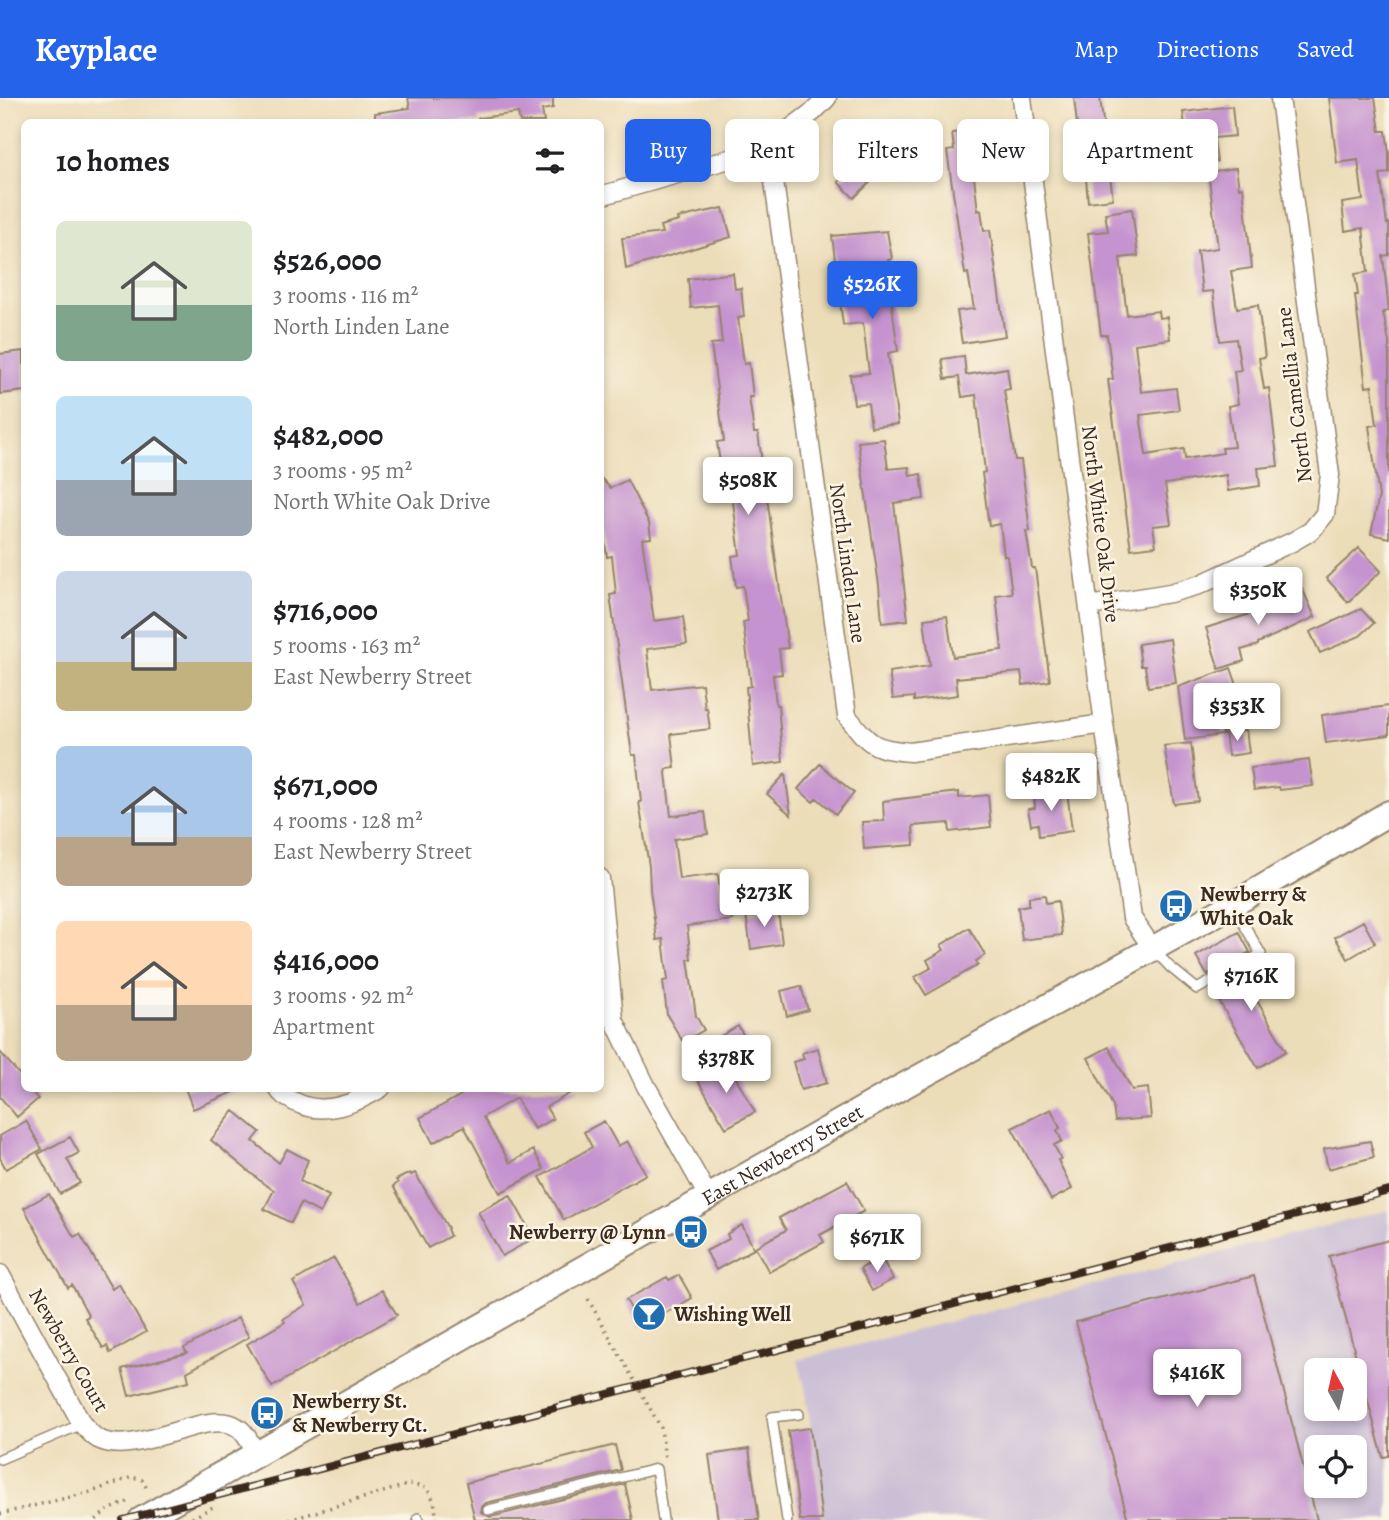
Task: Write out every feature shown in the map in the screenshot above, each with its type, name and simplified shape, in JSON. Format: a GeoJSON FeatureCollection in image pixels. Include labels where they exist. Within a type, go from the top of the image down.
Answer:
{"type":"FeatureCollection","features":[{"type":"Feature","properties":{"kind":"main road","name":"East Newberry Street"},"geometry":{"type":"LineString","coordinates":[[150,1515],[708,1196],[1233,905],[1389,813]]}},
{"type":"Feature","properties":{"kind":"street"},"geometry":{"type":"LineString","coordinates":[[804,119],[827,98]]}},
{"type":"Feature","properties":{"kind":"street","name":"North White Oak Drive"},"geometry":{"type":"LineString","coordinates":[[1022,98],[1132,918],[1153,949]]}},
{"type":"Feature","properties":{"kind":"street","name":"North Camellia Lane"},"geometry":{"type":"LineString","coordinates":[[1089,606],[1170,593],[1199,584],[1292,542],[1311,531],[1325,514],[1330,475],[1280,98]]}},
{"type":"Feature","properties":{"kind":"street"},"geometry":{"type":"LineString","coordinates":[[604,195],[725,160]]}},
{"type":"Feature","properties":{"kind":"street","name":"North Linden Lane"},"geometry":{"type":"LineString","coordinates":[[774,182],[847,716],[867,741],[883,750],[911,752],[1104,724]]}},
{"type":"Feature","properties":{"kind":"street"},"geometry":{"type":"LineString","coordinates":[[605,963],[614,1020],[646,1086],[708,1196]]}},
{"type":"Feature","properties":{"kind":"street"},"geometry":{"type":"LineString","coordinates":[[280,1092],[301,1105],[331,1108],[363,1099],[374,1092]]}},
{"type":"Feature","properties":{"kind":"street","name":"Newberry Court"},"geometry":{"type":"LineString","coordinates":[[0,1274],[82,1424],[96,1438],[112,1444],[135,1442],[208,1424],[228,1422],[242,1431],[256,1453]]}},
{"type":"Feature","properties":{"kind":"lane"},"geometry":{"type":"LineString","coordinates":[[1153,949],[1197,989],[1261,954],[1233,905]]}},
{"type":"Feature","properties":{"kind":"lane"},"geometry":{"type":"LineString","coordinates":[[787,1520],[772,1416],[799,1413]]}},
{"type":"Feature","properties":{"kind":"lane"},"geometry":{"type":"LineString","coordinates":[[0,1459],[82,1424]]}},
{"type":"Feature","properties":{"kind":"lane"},"geometry":{"type":"LineString","coordinates":[[488,1510],[656,1469],[663,1520]]}},
{"type":"Feature","properties":{"kind":"path"},"geometry":{"type":"LineString","coordinates":[[588,1299],[661,1428],[666,1463]]}},
{"type":"Feature","properties":{"kind":"path"},"geometry":{"type":"LineString","coordinates":[[0,1514],[92,1492],[132,1478],[142,1480],[150,1515]]}},
{"type":"Feature","properties":{"kind":"path"},"geometry":{"type":"LineString","coordinates":[[289,1520],[410,1484],[427,1488],[434,1500],[437,1520]]}},
{"type":"Feature","properties":{"kind":"shaded area"},"geometry":{"type":"Polygon","coordinates":[[[1389,1210],[1389,1520],[824,1520],[806,1392],[798,1360],[1389,1210]]]}},
{"type":"Feature","properties":{"kind":"building"},"geometry":{"type":"Polygon","coordinates":[[[408,98],[553,98],[553,108],[542,110],[544,119],[519,119],[518,113],[478,119],[375,119],[375,113],[410,108],[408,98]]]}},
{"type":"Feature","properties":{"kind":"building"},"geometry":{"type":"Polygon","coordinates":[[[1074,98],[1100,98],[1103,119],[1076,119],[1074,98]]]}},
{"type":"Feature","properties":{"kind":"building"},"geometry":{"type":"Polygon","coordinates":[[[1329,98],[1375,98],[1380,131],[1386,131],[1389,153],[1389,173],[1380,174],[1387,224],[1389,223],[1389,255],[1383,256],[1389,311],[1383,312],[1389,342],[1389,538],[1371,534],[1379,496],[1369,426],[1377,425],[1372,386],[1366,387],[1355,295],[1358,295],[1355,274],[1368,272],[1363,228],[1345,231],[1342,203],[1363,200],[1358,160],[1337,163],[1329,98]]]}},
{"type":"Feature","properties":{"kind":"building"},"geometry":{"type":"Polygon","coordinates":[[[1232,106],[1235,136],[1218,138],[1218,119],[1184,119],[1183,112],[1232,106]]]}},
{"type":"Feature","properties":{"kind":"building"},"geometry":{"type":"Polygon","coordinates":[[[957,132],[957,182],[975,182],[978,211],[981,210],[984,231],[990,230],[1005,336],[962,343],[957,311],[974,309],[968,273],[965,274],[947,151],[954,150],[952,133],[957,132]]]}},
{"type":"Feature","properties":{"kind":"building"},"geometry":{"type":"Polygon","coordinates":[[[1236,168],[1239,188],[1243,187],[1252,268],[1231,271],[1237,308],[1258,305],[1265,357],[1259,358],[1264,389],[1269,388],[1278,466],[1258,468],[1260,486],[1228,491],[1226,475],[1165,484],[1171,524],[1153,526],[1156,546],[1131,549],[1108,380],[1113,379],[1107,335],[1101,335],[1088,233],[1108,231],[1105,213],[1132,209],[1138,256],[1120,258],[1127,315],[1158,311],[1159,318],[1167,317],[1170,339],[1135,344],[1141,392],[1176,388],[1179,410],[1140,415],[1146,455],[1184,449],[1185,459],[1223,453],[1222,448],[1234,447],[1228,406],[1238,404],[1234,371],[1241,370],[1236,339],[1220,341],[1213,291],[1202,292],[1197,251],[1218,248],[1209,182],[1218,182],[1218,171],[1236,168]]]}},
{"type":"Feature","properties":{"kind":"building"},"geometry":{"type":"Polygon","coordinates":[[[838,182],[870,182],[854,198],[838,182]]]}},
{"type":"Feature","properties":{"kind":"building"},"geometry":{"type":"Polygon","coordinates":[[[1086,182],[1111,182],[1113,199],[1088,202],[1086,182]]]}},
{"type":"Feature","properties":{"kind":"building"},"geometry":{"type":"Polygon","coordinates":[[[723,208],[731,237],[626,269],[622,238],[662,233],[660,226],[679,221],[678,218],[723,208]]]}},
{"type":"Feature","properties":{"kind":"building"},"geometry":{"type":"Polygon","coordinates":[[[887,231],[892,259],[888,260],[892,282],[889,283],[898,351],[888,353],[898,424],[871,427],[868,403],[854,404],[850,375],[869,373],[863,323],[843,325],[840,301],[865,297],[861,263],[836,267],[832,236],[887,231]]]}},
{"type":"Feature","properties":{"kind":"building"},"geometry":{"type":"Polygon","coordinates":[[[733,273],[735,289],[741,288],[744,317],[738,318],[744,364],[749,363],[753,397],[749,397],[754,433],[758,433],[788,648],[779,649],[782,674],[773,675],[783,762],[753,766],[746,687],[751,686],[743,622],[748,621],[743,586],[736,587],[732,556],[740,555],[729,472],[727,462],[720,463],[717,442],[724,441],[711,344],[722,343],[718,305],[691,308],[688,279],[733,273]]]}},
{"type":"Feature","properties":{"kind":"building"},"geometry":{"type":"Polygon","coordinates":[[[21,351],[21,391],[0,394],[0,354],[21,351]]]}},
{"type":"Feature","properties":{"kind":"building"},"geometry":{"type":"Polygon","coordinates":[[[964,356],[966,375],[1007,368],[1010,389],[1004,390],[1015,460],[1021,460],[1030,531],[1026,531],[1032,568],[1035,568],[1050,681],[1023,685],[1021,672],[956,678],[958,695],[914,701],[914,697],[893,699],[889,672],[930,666],[924,619],[947,616],[953,657],[1002,650],[996,595],[1012,593],[1000,524],[989,526],[976,395],[962,397],[959,377],[945,379],[942,359],[964,356]]]}},
{"type":"Feature","properties":{"kind":"building"},"geometry":{"type":"Polygon","coordinates":[[[884,439],[888,469],[909,467],[910,476],[921,474],[924,499],[894,503],[908,620],[882,623],[858,442],[884,439]]]}},
{"type":"Feature","properties":{"kind":"building"},"geometry":{"type":"Polygon","coordinates":[[[627,480],[649,523],[651,538],[642,539],[654,621],[683,617],[687,644],[647,649],[652,690],[702,684],[710,729],[671,734],[675,768],[667,769],[666,773],[671,816],[705,812],[708,834],[674,839],[679,879],[718,874],[721,900],[731,899],[733,920],[687,926],[691,959],[688,959],[696,1016],[704,1030],[683,1042],[667,1015],[663,981],[668,980],[663,939],[657,940],[639,802],[636,755],[632,755],[610,595],[616,594],[612,556],[607,557],[604,536],[604,481],[610,488],[627,480]]]}},
{"type":"Feature","properties":{"kind":"building"},"geometry":{"type":"Polygon","coordinates":[[[1359,548],[1381,571],[1348,602],[1326,578],[1359,548]]]}},
{"type":"Feature","properties":{"kind":"building"},"geometry":{"type":"Polygon","coordinates":[[[1302,588],[1315,617],[1258,645],[1241,650],[1244,661],[1219,669],[1206,628],[1266,609],[1264,605],[1302,588]]]}},
{"type":"Feature","properties":{"kind":"building"},"geometry":{"type":"Polygon","coordinates":[[[1361,609],[1374,623],[1360,636],[1320,653],[1310,632],[1361,609]]]}},
{"type":"Feature","properties":{"kind":"building"},"geometry":{"type":"Polygon","coordinates":[[[1170,639],[1176,683],[1148,687],[1138,644],[1170,639]]]}},
{"type":"Feature","properties":{"kind":"building"},"geometry":{"type":"Polygon","coordinates":[[[1231,668],[1239,691],[1217,699],[1223,735],[1185,740],[1178,687],[1231,668]]]}},
{"type":"Feature","properties":{"kind":"building"},"geometry":{"type":"Polygon","coordinates":[[[1389,706],[1389,735],[1326,743],[1322,715],[1389,706]]]}},
{"type":"Feature","properties":{"kind":"building"},"geometry":{"type":"Polygon","coordinates":[[[1246,730],[1249,753],[1228,756],[1225,732],[1246,730]]]}},
{"type":"Feature","properties":{"kind":"building"},"geometry":{"type":"Polygon","coordinates":[[[1191,743],[1198,801],[1174,804],[1164,746],[1191,743]]]}},
{"type":"Feature","properties":{"kind":"building"},"geometry":{"type":"Polygon","coordinates":[[[1309,760],[1313,786],[1254,790],[1251,768],[1309,760]]]}},
{"type":"Feature","properties":{"kind":"building"},"geometry":{"type":"Polygon","coordinates":[[[820,764],[854,793],[836,814],[817,798],[813,802],[798,789],[820,764]]]}},
{"type":"Feature","properties":{"kind":"building"},"geometry":{"type":"Polygon","coordinates":[[[785,774],[791,815],[767,794],[785,774]]]}},
{"type":"Feature","properties":{"kind":"building"},"geometry":{"type":"Polygon","coordinates":[[[1067,791],[1072,831],[1039,836],[1038,824],[1031,825],[1028,809],[1035,808],[1034,795],[1067,791]]]}},
{"type":"Feature","properties":{"kind":"building"},"geometry":{"type":"Polygon","coordinates":[[[959,792],[959,798],[988,795],[991,827],[950,832],[949,823],[913,826],[914,845],[864,849],[862,822],[884,821],[883,801],[959,792]]]}},
{"type":"Feature","properties":{"kind":"building"},"geometry":{"type":"Polygon","coordinates":[[[1045,895],[1046,903],[1058,901],[1062,935],[1022,940],[1018,907],[1029,905],[1029,897],[1045,895]]]}},
{"type":"Feature","properties":{"kind":"building"},"geometry":{"type":"Polygon","coordinates":[[[778,910],[782,944],[751,949],[746,914],[778,910]]]}},
{"type":"Feature","properties":{"kind":"building"},"geometry":{"type":"Polygon","coordinates":[[[1363,921],[1375,943],[1348,959],[1335,937],[1363,921]]]}},
{"type":"Feature","properties":{"kind":"building"},"geometry":{"type":"Polygon","coordinates":[[[969,928],[985,955],[976,961],[978,965],[926,995],[915,977],[931,968],[927,960],[944,950],[941,945],[969,928]]]}},
{"type":"Feature","properties":{"kind":"building"},"geometry":{"type":"Polygon","coordinates":[[[1239,932],[1250,952],[1207,975],[1196,956],[1239,932]]]}},
{"type":"Feature","properties":{"kind":"building"},"geometry":{"type":"Polygon","coordinates":[[[1259,963],[1274,989],[1256,999],[1286,1051],[1258,1068],[1212,989],[1259,963]]]}},
{"type":"Feature","properties":{"kind":"building"},"geometry":{"type":"Polygon","coordinates":[[[801,986],[808,1010],[787,1016],[781,991],[801,986]]]}},
{"type":"Feature","properties":{"kind":"building"},"geometry":{"type":"Polygon","coordinates":[[[738,1026],[752,1050],[733,1061],[719,1037],[738,1026]]]}},
{"type":"Feature","properties":{"kind":"building"},"geometry":{"type":"Polygon","coordinates":[[[1109,1047],[1132,1090],[1148,1088],[1151,1118],[1115,1121],[1113,1106],[1088,1058],[1109,1047]]]}},
{"type":"Feature","properties":{"kind":"building"},"geometry":{"type":"Polygon","coordinates":[[[818,1048],[827,1083],[801,1090],[793,1062],[804,1059],[802,1053],[818,1048]]]}},
{"type":"Feature","properties":{"kind":"building"},"geometry":{"type":"Polygon","coordinates":[[[0,1052],[21,1076],[21,1092],[32,1092],[38,1099],[17,1117],[0,1097],[0,1052]]]}},
{"type":"Feature","properties":{"kind":"building"},"geometry":{"type":"Polygon","coordinates":[[[727,1062],[755,1112],[726,1128],[697,1079],[727,1062]]]}},
{"type":"Feature","properties":{"kind":"building"},"geometry":{"type":"Polygon","coordinates":[[[187,1092],[234,1092],[193,1109],[187,1092]]]}},
{"type":"Feature","properties":{"kind":"building"},"geometry":{"type":"Polygon","coordinates":[[[467,1092],[572,1092],[546,1107],[553,1119],[534,1129],[516,1098],[483,1117],[510,1163],[533,1150],[544,1169],[500,1193],[464,1126],[433,1143],[420,1118],[467,1092]]]}},
{"type":"Feature","properties":{"kind":"building"},"geometry":{"type":"Polygon","coordinates":[[[1051,1109],[1060,1128],[1057,1130],[1062,1141],[1054,1145],[1072,1189],[1051,1200],[1012,1128],[1051,1109]]]}},
{"type":"Feature","properties":{"kind":"building"},"geometry":{"type":"Polygon","coordinates":[[[234,1111],[260,1132],[253,1141],[279,1163],[287,1149],[308,1160],[300,1181],[329,1196],[320,1213],[301,1203],[291,1223],[264,1209],[274,1190],[211,1140],[234,1111]]]}},
{"type":"Feature","properties":{"kind":"building"},"geometry":{"type":"Polygon","coordinates":[[[26,1121],[42,1149],[6,1169],[0,1158],[0,1136],[26,1121]]]}},
{"type":"Feature","properties":{"kind":"building"},"geometry":{"type":"Polygon","coordinates":[[[604,1121],[618,1146],[627,1141],[646,1174],[564,1220],[540,1177],[592,1147],[584,1132],[604,1121]]]}},
{"type":"Feature","properties":{"kind":"building"},"geometry":{"type":"Polygon","coordinates":[[[70,1137],[79,1153],[67,1159],[80,1183],[60,1194],[38,1154],[70,1137]]]}},
{"type":"Feature","properties":{"kind":"building"},"geometry":{"type":"Polygon","coordinates":[[[1370,1141],[1374,1157],[1328,1169],[1324,1149],[1370,1141]]]}},
{"type":"Feature","properties":{"kind":"building"},"geometry":{"type":"Polygon","coordinates":[[[415,1173],[448,1228],[450,1236],[428,1248],[393,1186],[398,1183],[396,1180],[415,1173]]]}},
{"type":"Feature","properties":{"kind":"building"},"geometry":{"type":"Polygon","coordinates":[[[847,1181],[864,1211],[820,1235],[824,1242],[769,1272],[755,1247],[786,1230],[779,1218],[847,1181]]]}},
{"type":"Feature","properties":{"kind":"building"},"geometry":{"type":"Polygon","coordinates":[[[49,1194],[74,1237],[80,1234],[112,1289],[119,1284],[146,1332],[110,1353],[107,1346],[103,1348],[85,1318],[89,1316],[72,1285],[68,1288],[24,1208],[49,1194]]]}},
{"type":"Feature","properties":{"kind":"building"},"geometry":{"type":"Polygon","coordinates":[[[510,1195],[534,1238],[502,1256],[478,1212],[510,1195]]]}},
{"type":"Feature","properties":{"kind":"building"},"geometry":{"type":"Polygon","coordinates":[[[742,1225],[754,1249],[716,1270],[706,1251],[729,1239],[727,1234],[742,1225]]]}},
{"type":"Feature","properties":{"kind":"building"},"geometry":{"type":"Polygon","coordinates":[[[1389,1240],[1389,1456],[1383,1457],[1367,1397],[1367,1358],[1356,1358],[1329,1256],[1389,1240]]]}},
{"type":"Feature","properties":{"kind":"building"},"geometry":{"type":"Polygon","coordinates":[[[881,1257],[893,1279],[872,1291],[860,1269],[881,1257]]]}},
{"type":"Feature","properties":{"kind":"building"},"geometry":{"type":"Polygon","coordinates":[[[334,1258],[360,1303],[382,1290],[397,1315],[272,1387],[247,1344],[285,1322],[283,1319],[306,1305],[293,1282],[334,1258]]]}},
{"type":"Feature","properties":{"kind":"building","name":"Wishing Well"},"geometry":{"type":"Polygon","coordinates":[[[679,1275],[692,1298],[641,1327],[626,1300],[667,1277],[669,1280],[679,1275]]]}},
{"type":"Feature","properties":{"kind":"building"},"geometry":{"type":"Polygon","coordinates":[[[1254,1276],[1304,1470],[1304,1498],[1311,1498],[1317,1520],[1128,1520],[1076,1322],[1254,1276]]]}},
{"type":"Feature","properties":{"kind":"building"},"geometry":{"type":"Polygon","coordinates":[[[238,1318],[249,1337],[187,1372],[189,1381],[129,1396],[122,1369],[187,1353],[184,1348],[238,1318]]]}},
{"type":"Feature","properties":{"kind":"building"},"geometry":{"type":"Polygon","coordinates":[[[810,1428],[822,1520],[800,1520],[788,1431],[810,1428]]]}},
{"type":"Feature","properties":{"kind":"building"},"geometry":{"type":"Polygon","coordinates":[[[615,1445],[621,1470],[486,1503],[481,1512],[490,1517],[625,1484],[633,1520],[475,1520],[466,1483],[615,1445]]]}},
{"type":"Feature","properties":{"kind":"building"},"geometry":{"type":"Polygon","coordinates":[[[749,1449],[759,1520],[718,1520],[709,1455],[749,1449]]]}},
{"type":"Feature","properties":{"kind":"railway"},"geometry":{"type":"LineString","coordinates":[[123,1520],[1389,1191]]}},
{"type":"Feature","properties":{"kind":"place","name":"Newberry & White Oak"},"geometry":{"type":"Point","coordinates":[1176,906]}},
{"type":"Feature","properties":{"kind":"place","name":"Newberry @ Lynn"},"geometry":{"type":"Point","coordinates":[691,1232]}},
{"type":"Feature","properties":{"kind":"place","name":"Wishing Well"},"geometry":{"type":"Point","coordinates":[649,1314]}},
{"type":"Feature","properties":{"kind":"place","name":"Newberry St. & Newberry Ct."},"geometry":{"type":"Point","coordinates":[267,1413]}}]}
